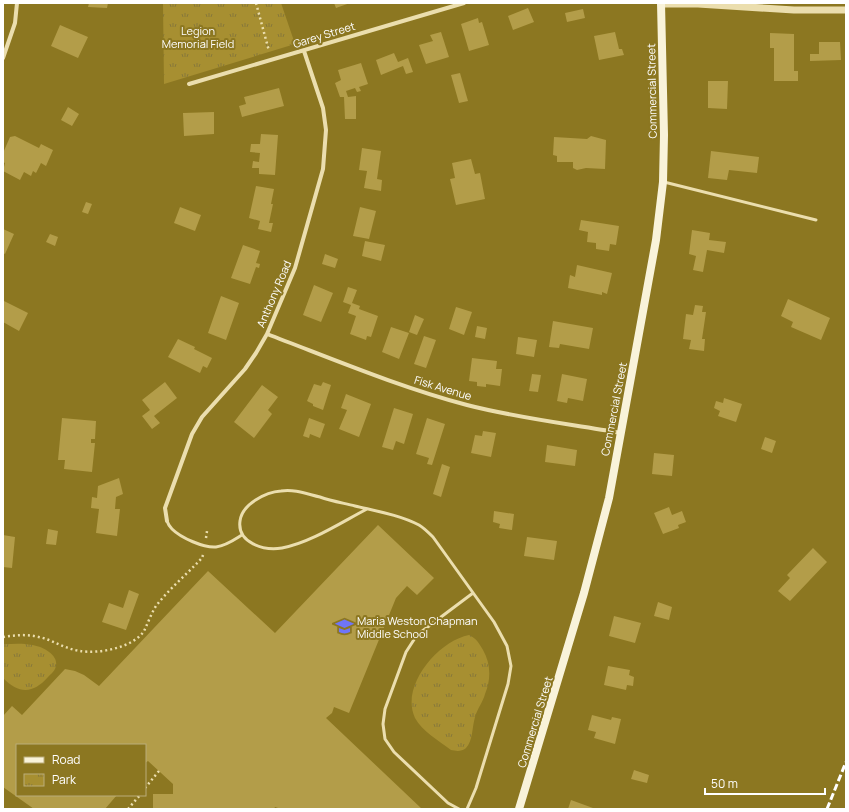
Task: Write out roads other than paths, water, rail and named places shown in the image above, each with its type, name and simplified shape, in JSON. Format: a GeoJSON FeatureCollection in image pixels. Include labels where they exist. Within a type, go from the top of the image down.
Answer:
{"type":"FeatureCollection","features":[{"type":"Feature","properties":{"kind":"main road","name":"Commercial Street"},"geometry":{"type":"LineString","coordinates":[[519,809],[584,593],[609,498],[656,240],[663,182],[664,135],[661,4]]}},
{"type":"Feature","properties":{"kind":"street"},"geometry":{"type":"LineString","coordinates":[[3,58],[15,23],[17,3]]}},
{"type":"Feature","properties":{"kind":"street","name":"Garey Street"},"geometry":{"type":"LineString","coordinates":[[189,84],[464,3]]}},
{"type":"Feature","properties":{"kind":"street"},"geometry":{"type":"LineString","coordinates":[[661,4],[698,4],[794,10],[846,10]]}},
{"type":"Feature","properties":{"kind":"street","name":"Anthony Road"},"geometry":{"type":"LineString","coordinates":[[167,522],[165,508],[192,434],[202,417],[245,369],[267,334],[295,268],[323,169],[326,130],[323,108],[304,51]]}},
{"type":"Feature","properties":{"kind":"street","name":"Fisk Avenue"},"geometry":{"type":"LineString","coordinates":[[267,334],[360,369],[460,403],[503,413],[621,433]]}},
{"type":"Feature","properties":{"kind":"lane"},"geometry":{"type":"LineString","coordinates":[[663,182],[816,220]]}},
{"type":"Feature","properties":{"kind":"lane"},"geometry":{"type":"LineString","coordinates":[[367,509],[304,542],[281,548],[260,548],[242,535],[240,521],[246,507],[263,496],[281,491],[298,491],[367,509],[404,519],[420,526],[433,537],[494,622],[507,646],[511,666],[508,684],[476,788],[467,809]]}},
{"type":"Feature","properties":{"kind":"lane"},"geometry":{"type":"LineString","coordinates":[[167,522],[172,529],[183,537],[204,546],[216,547],[225,545],[242,535]]}},
{"type":"Feature","properties":{"kind":"lane"},"geometry":{"type":"LineString","coordinates":[[459,809],[448,803],[394,752],[385,740],[383,724],[385,709],[410,644],[417,635],[473,593]]}},
{"type":"Feature","properties":{"kind":"railway"},"geometry":{"type":"LineString","coordinates":[[827,809],[846,762]]}},
{"type":"Feature","properties":{"kind":"place","name":"Maria Weston Chapman Middle School"},"geometry":{"type":"Point","coordinates":[344,627]}},
{"type":"Feature","properties":{"kind":"park label","name":"Legion Memorial Field"},"geometry":{"type":"Point","coordinates":[198,37]}}]}
